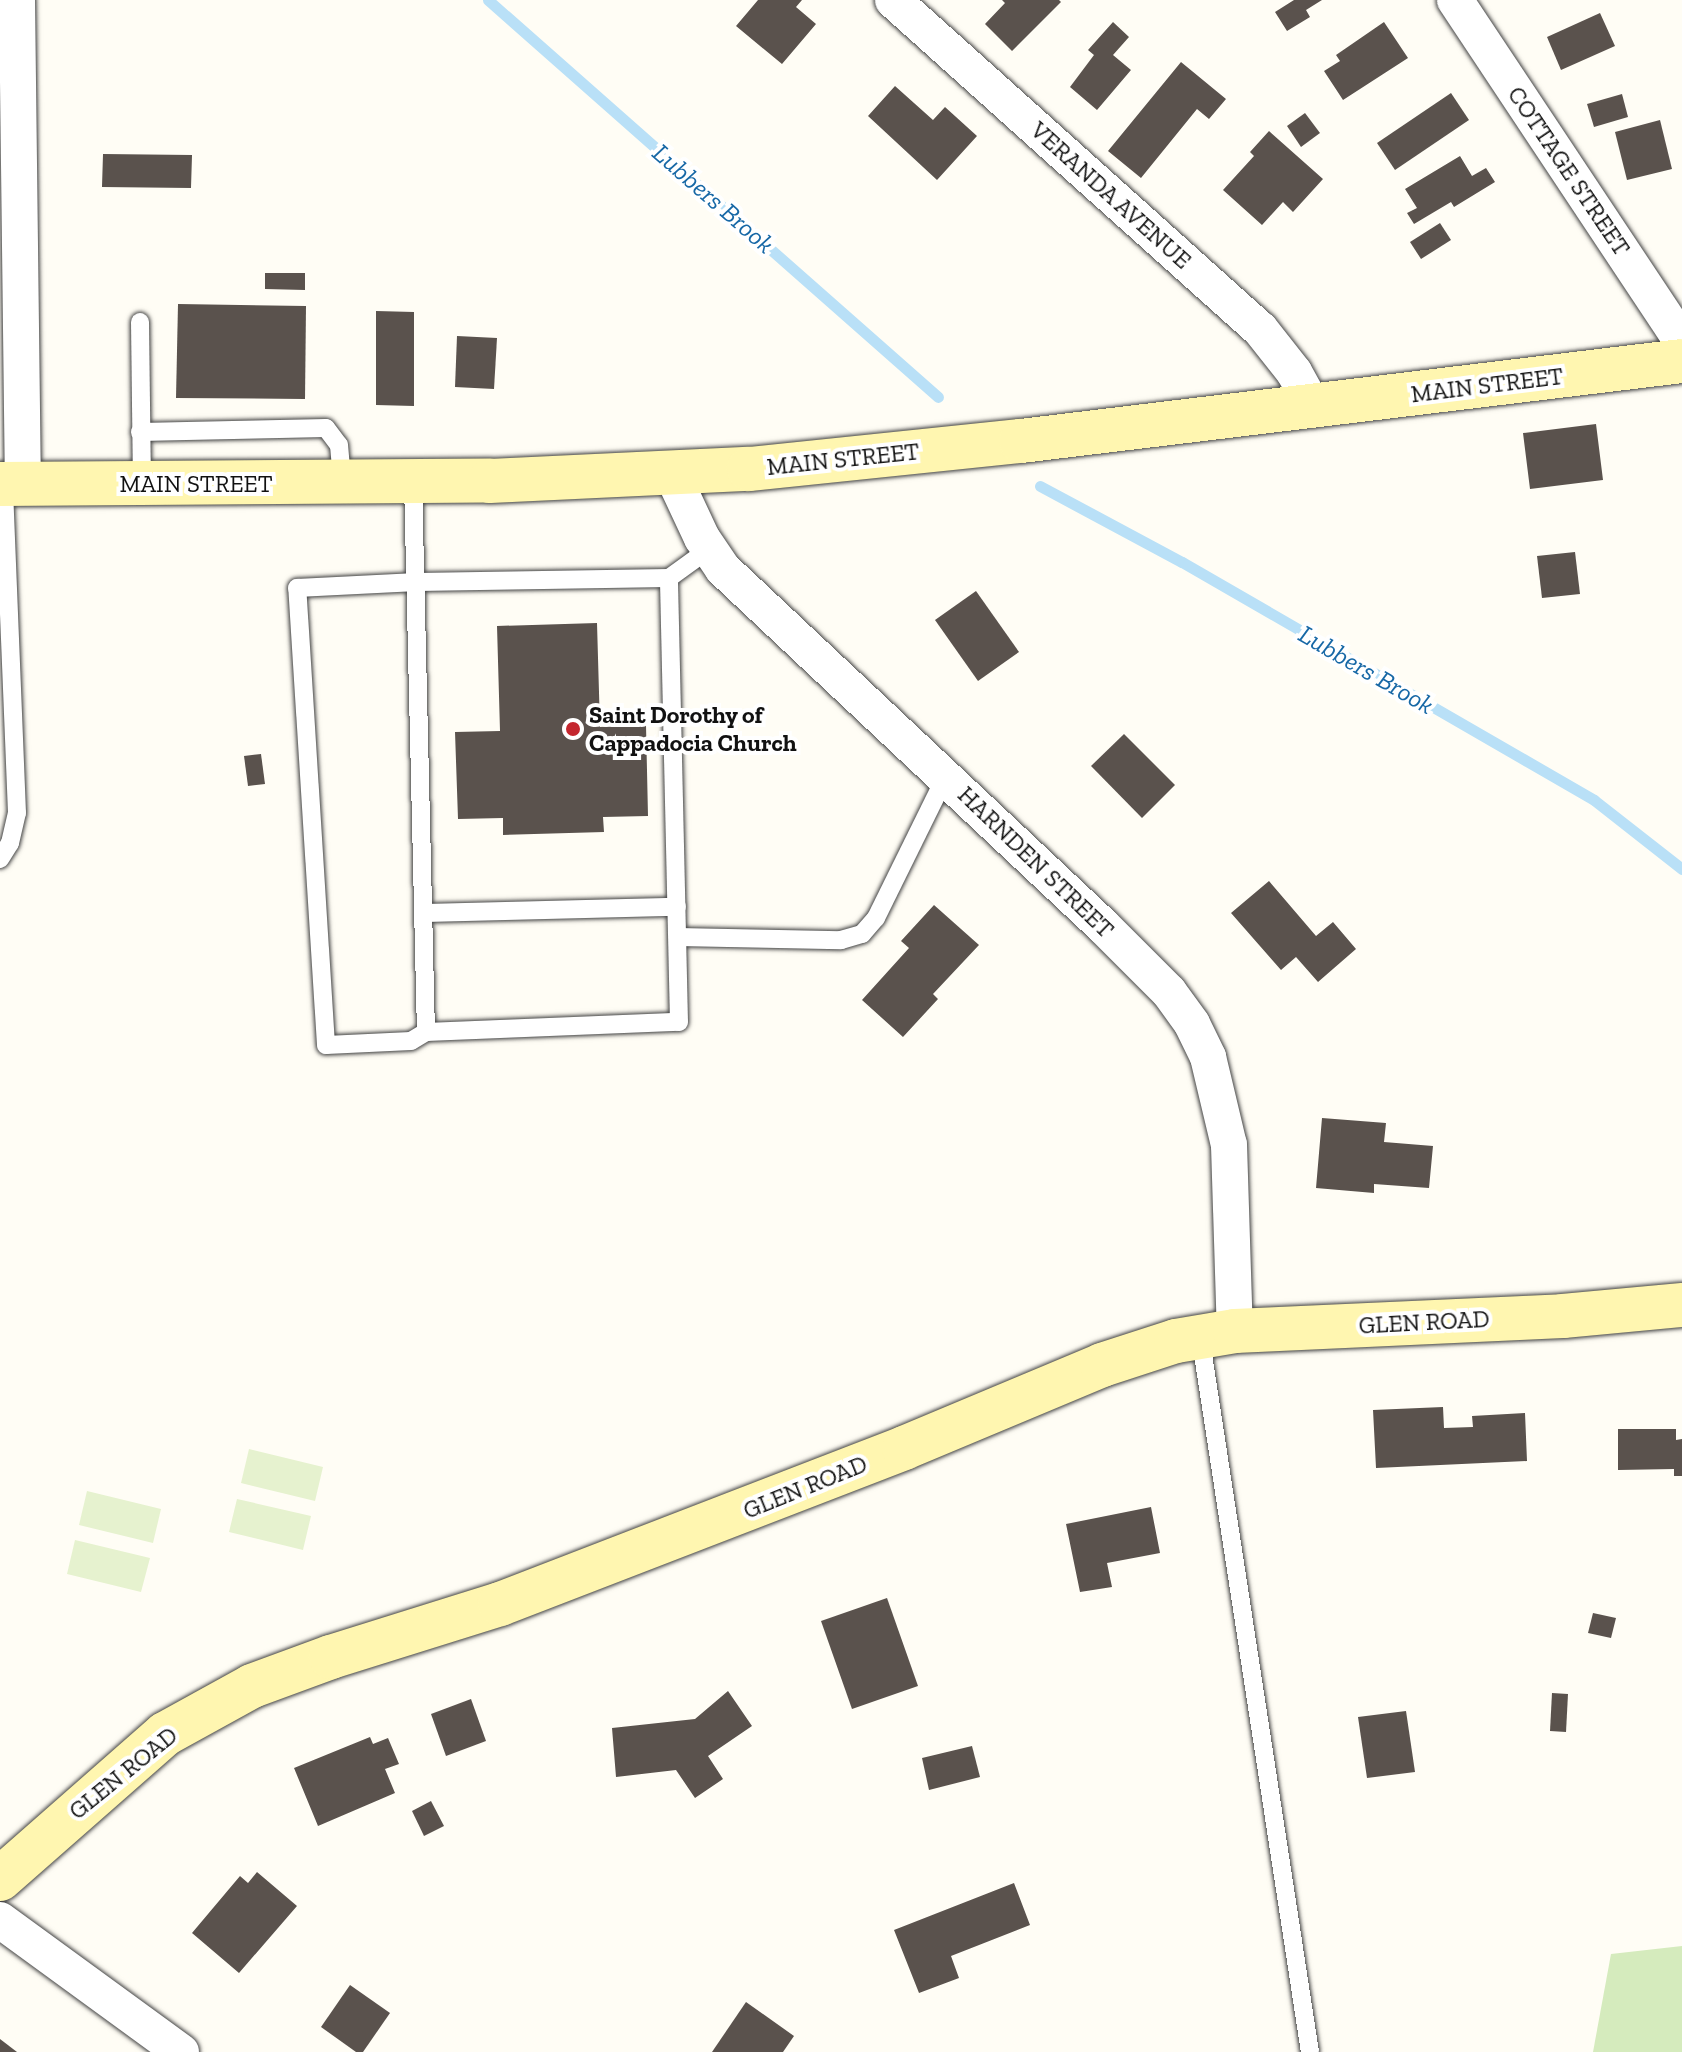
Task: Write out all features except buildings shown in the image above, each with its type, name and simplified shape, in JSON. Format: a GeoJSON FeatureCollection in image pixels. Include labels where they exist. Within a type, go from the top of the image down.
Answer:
{"type":"FeatureCollection","features":[{"type":"Feature","properties":{"kind":"street"},"geometry":{"type":"LineString","coordinates":[[9,484],[9,87],[17,0]]}},
{"type":"Feature","properties":{"kind":"street","name":"VERANDA AVENUE"},"geometry":{"type":"LineString","coordinates":[[893,0],[1260,329],[1289,364],[1312,405]]}},
{"type":"Feature","properties":{"kind":"street","name":"COTTAGE STREET"},"geometry":{"type":"LineString","coordinates":[[1455,0],[1682,342]]}},
{"type":"Feature","properties":{"kind":"street","name":"MAIN STREET"},"geometry":{"type":"LineString","coordinates":[[9,484],[413,482],[672,474],[1006,443],[1682,361]]}},
{"type":"Feature","properties":{"kind":"street","name":"HARNDEN STREET"},"geometry":{"type":"LineString","coordinates":[[672,474],[709,549],[723,569],[946,776],[1136,959],[1169,992],[1192,1024],[1208,1057],[1229,1145],[1217,1333]]}},
{"type":"Feature","properties":{"kind":"street","name":"GLEN ROAD"},"geometry":{"type":"LineString","coordinates":[[0,1879],[165,1734],[252,1686],[331,1657],[500,1604],[833,1476],[1102,1365],[1217,1333],[1563,1316],[1682,1305]]}},
{"type":"Feature","properties":{"kind":"street"},"geometry":{"type":"LineString","coordinates":[[0,1920],[181,2052]]}},
{"type":"Feature","properties":{"kind":"lane"},"geometry":{"type":"LineString","coordinates":[[140,322],[142,485]]}},
{"type":"Feature","properties":{"kind":"lane"},"geometry":{"type":"LineString","coordinates":[[140,432],[326,428],[339,445],[342,483]]}},
{"type":"Feature","properties":{"kind":"lane"},"geometry":{"type":"LineString","coordinates":[[413,482],[426,1032]]}},
{"type":"Feature","properties":{"kind":"lane"},"geometry":{"type":"LineString","coordinates":[[0,859],[10,843],[17,813],[5,649],[9,484]]}},
{"type":"Feature","properties":{"kind":"lane"},"geometry":{"type":"LineString","coordinates":[[669,578],[679,1022],[426,1032],[411,1041],[326,1045],[297,588],[417,582],[669,578],[709,549]]}},
{"type":"Feature","properties":{"kind":"lane"},"geometry":{"type":"LineString","coordinates":[[678,937],[841,940],[862,934],[876,918],[946,776]]}},
{"type":"Feature","properties":{"kind":"lane"},"geometry":{"type":"LineString","coordinates":[[424,913],[677,907]]}},
{"type":"Feature","properties":{"kind":"lane"},"geometry":{"type":"LineString","coordinates":[[1217,1333],[1205,1388],[1310,2052]]}},
{"type":"Feature","properties":{"kind":"green space"},"geometry":{"type":"Polygon","coordinates":[[[249,1449],[323,1467],[315,1501],[241,1483],[249,1449]]]}},
{"type":"Feature","properties":{"kind":"green space"},"geometry":{"type":"Polygon","coordinates":[[[87,1491],[161,1509],[153,1543],[79,1525],[87,1491]]]}},
{"type":"Feature","properties":{"kind":"green space"},"geometry":{"type":"Polygon","coordinates":[[[237,1499],[311,1516],[303,1550],[229,1532],[237,1499]]]}},
{"type":"Feature","properties":{"kind":"green space"},"geometry":{"type":"Polygon","coordinates":[[[75,1540],[150,1558],[141,1592],[67,1574],[75,1540]]]}},
{"type":"Feature","properties":{"kind":"green space"},"geometry":{"type":"Polygon","coordinates":[[[1682,1946],[1682,2052],[1593,2052],[1611,1954],[1682,1946]]]}},
{"type":"Feature","properties":{"kind":"waterway","name":"Lubbers Brook"},"geometry":{"type":"LineString","coordinates":[[488,0],[938,397]]}},
{"type":"Feature","properties":{"kind":"waterway","name":"Lubbers Brook"},"geometry":{"type":"LineString","coordinates":[[1040,486],[1182,562],[1594,800],[1682,869]]}},
{"type":"Feature","properties":{"kind":"place","name":"Saint Dorothy of Cappadocia Church"},"geometry":{"type":"Point","coordinates":[573,729]}}]}
